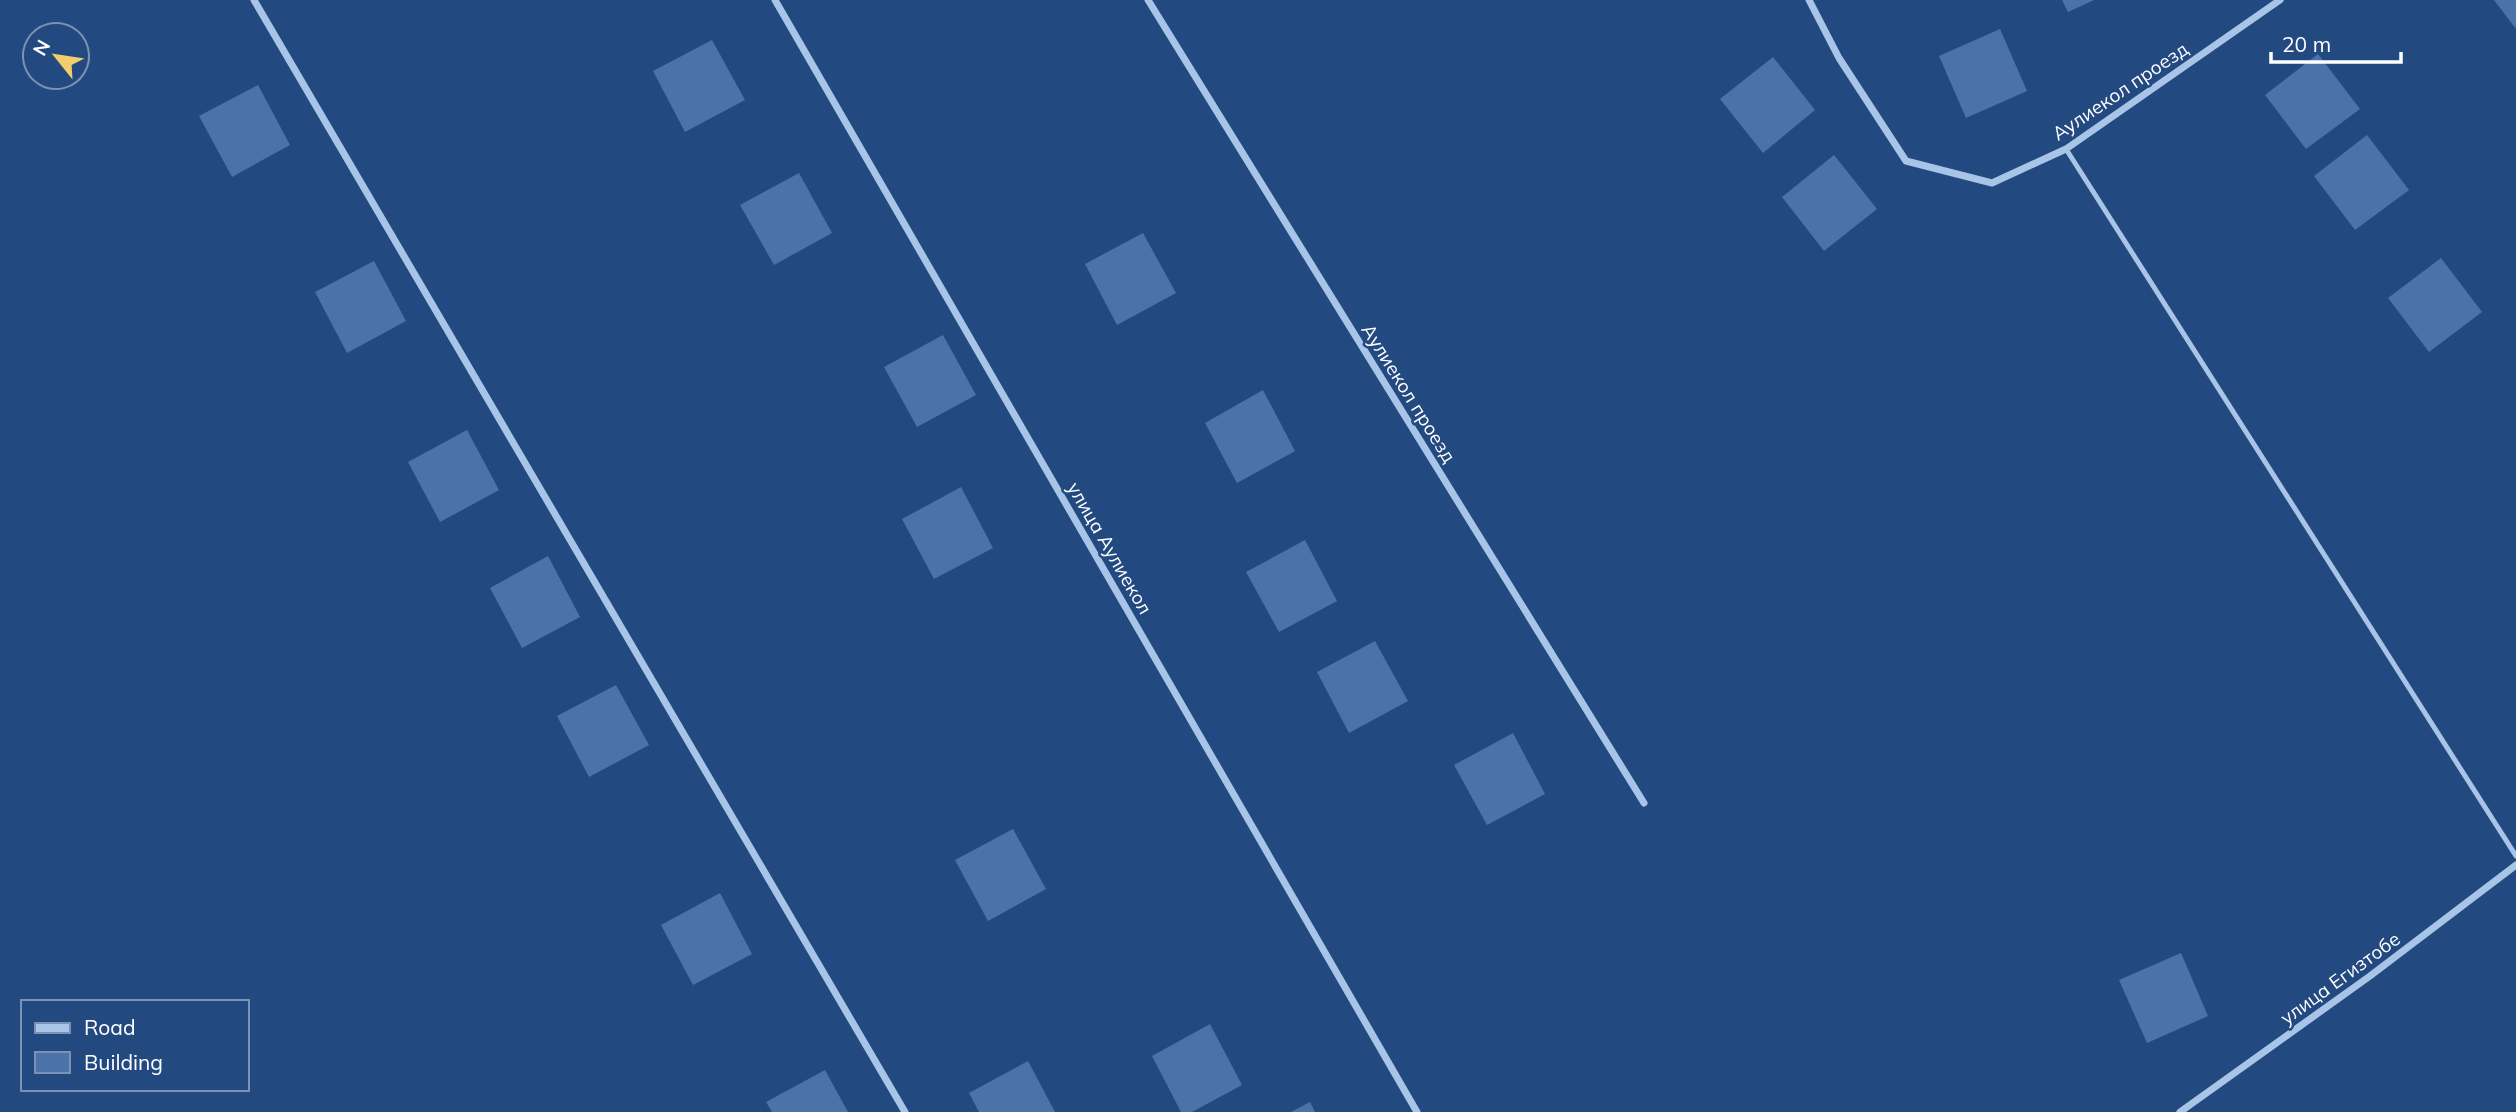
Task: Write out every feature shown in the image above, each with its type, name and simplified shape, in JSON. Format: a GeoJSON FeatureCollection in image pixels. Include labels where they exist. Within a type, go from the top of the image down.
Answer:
{"type":"FeatureCollection","features":[{"type":"Feature","properties":{"kind":"street"},"geometry":{"type":"LineString","coordinates":[[254,0],[905,1112]]}},
{"type":"Feature","properties":{"kind":"street","name":"улица Аулиекол"},"geometry":{"type":"LineString","coordinates":[[775,0],[1417,1112]]}},
{"type":"Feature","properties":{"kind":"street","name":"Аулиекол проезд"},"geometry":{"type":"LineString","coordinates":[[1148,0],[1644,803]]}},
{"type":"Feature","properties":{"kind":"street","name":"Аулиекол проезд"},"geometry":{"type":"LineString","coordinates":[[1809,0],[1839,58],[1906,161],[1992,183],[2066,149],[2280,0]]}},
{"type":"Feature","properties":{"kind":"street","name":"улица Егизтобе"},"geometry":{"type":"LineString","coordinates":[[2180,1112],[2370,976],[2516,865]]}},
{"type":"Feature","properties":{"kind":"lane"},"geometry":{"type":"LineString","coordinates":[[2066,149],[2516,856]]}},
{"type":"Feature","properties":{"kind":"building"},"geometry":{"type":"Polygon","coordinates":[[[2062,0],[2094,0],[2068,12],[2062,0]]]}},
{"type":"Feature","properties":{"kind":"building"},"geometry":{"type":"Polygon","coordinates":[[[2494,0],[2516,0],[2516,29],[2494,0]]]}},
{"type":"Feature","properties":{"kind":"building"},"geometry":{"type":"Polygon","coordinates":[[[2000,29],[2027,91],[1966,118],[1939,56],[2000,29]]]}},
{"type":"Feature","properties":{"kind":"building"},"geometry":{"type":"Polygon","coordinates":[[[712,40],[745,100],[685,132],[653,71],[712,40]]]}},
{"type":"Feature","properties":{"kind":"building"},"geometry":{"type":"Polygon","coordinates":[[[2318,54],[2360,109],[2306,149],[2265,95],[2318,54]]]}},
{"type":"Feature","properties":{"kind":"building"},"geometry":{"type":"Polygon","coordinates":[[[1773,57],[1815,110],[1763,153],[1720,99],[1773,57]]]}},
{"type":"Feature","properties":{"kind":"building"},"geometry":{"type":"Polygon","coordinates":[[[258,85],[290,145],[232,177],[199,116],[258,85]]]}},
{"type":"Feature","properties":{"kind":"building"},"geometry":{"type":"Polygon","coordinates":[[[2367,135],[2409,190],[2355,230],[2314,176],[2367,135]]]}},
{"type":"Feature","properties":{"kind":"building"},"geometry":{"type":"Polygon","coordinates":[[[1834,155],[1877,209],[1824,251],[1782,197],[1834,155]]]}},
{"type":"Feature","properties":{"kind":"building"},"geometry":{"type":"Polygon","coordinates":[[[799,173],[832,233],[774,265],[740,205],[799,173]]]}},
{"type":"Feature","properties":{"kind":"building"},"geometry":{"type":"Polygon","coordinates":[[[1143,233],[1176,293],[1117,325],[1085,264],[1143,233]]]}},
{"type":"Feature","properties":{"kind":"building"},"geometry":{"type":"Polygon","coordinates":[[[2441,258],[2482,312],[2429,352],[2388,298],[2441,258]]]}},
{"type":"Feature","properties":{"kind":"building"},"geometry":{"type":"Polygon","coordinates":[[[374,261],[406,321],[347,353],[315,292],[374,261]]]}},
{"type":"Feature","properties":{"kind":"building"},"geometry":{"type":"Polygon","coordinates":[[[943,335],[976,395],[917,427],[884,367],[943,335]]]}},
{"type":"Feature","properties":{"kind":"building"},"geometry":{"type":"Polygon","coordinates":[[[1263,390],[1295,451],[1237,483],[1205,423],[1263,390]]]}},
{"type":"Feature","properties":{"kind":"building"},"geometry":{"type":"Polygon","coordinates":[[[467,430],[499,490],[440,522],[408,462],[467,430]]]}},
{"type":"Feature","properties":{"kind":"building"},"geometry":{"type":"Polygon","coordinates":[[[961,487],[993,548],[934,579],[902,519],[961,487]]]}},
{"type":"Feature","properties":{"kind":"building"},"geometry":{"type":"Polygon","coordinates":[[[1305,540],[1337,601],[1279,632],[1246,572],[1305,540]]]}},
{"type":"Feature","properties":{"kind":"building"},"geometry":{"type":"Polygon","coordinates":[[[548,556],[580,617],[522,648],[490,588],[548,556]]]}},
{"type":"Feature","properties":{"kind":"building"},"geometry":{"type":"Polygon","coordinates":[[[1375,641],[1408,701],[1349,733],[1317,672],[1375,641]]]}},
{"type":"Feature","properties":{"kind":"building"},"geometry":{"type":"Polygon","coordinates":[[[616,685],[649,745],[589,777],[557,716],[616,685]]]}},
{"type":"Feature","properties":{"kind":"building"},"geometry":{"type":"Polygon","coordinates":[[[1513,733],[1545,794],[1487,825],[1454,765],[1513,733]]]}},
{"type":"Feature","properties":{"kind":"building"},"geometry":{"type":"Polygon","coordinates":[[[1013,829],[1046,889],[988,921],[955,860],[1013,829]]]}},
{"type":"Feature","properties":{"kind":"building"},"geometry":{"type":"Polygon","coordinates":[[[720,893],[752,954],[693,985],[661,925],[720,893]]]}},
{"type":"Feature","properties":{"kind":"building"},"geometry":{"type":"Polygon","coordinates":[[[2181,953],[2208,1016],[2147,1043],[2119,980],[2181,953]]]}},
{"type":"Feature","properties":{"kind":"building"},"geometry":{"type":"Polygon","coordinates":[[[1210,1024],[1242,1085],[1192,1112],[1181,1112],[1152,1056],[1210,1024]]]}},
{"type":"Feature","properties":{"kind":"building"},"geometry":{"type":"Polygon","coordinates":[[[1028,1061],[1055,1112],[979,1112],[969,1093],[1028,1061]]]}},
{"type":"Feature","properties":{"kind":"building"},"geometry":{"type":"Polygon","coordinates":[[[825,1070],[848,1112],[772,1112],[766,1102],[825,1070]]]}},
{"type":"Feature","properties":{"kind":"building"},"geometry":{"type":"Polygon","coordinates":[[[1310,1102],[1315,1112],[1291,1112],[1310,1102]]]}}]}
